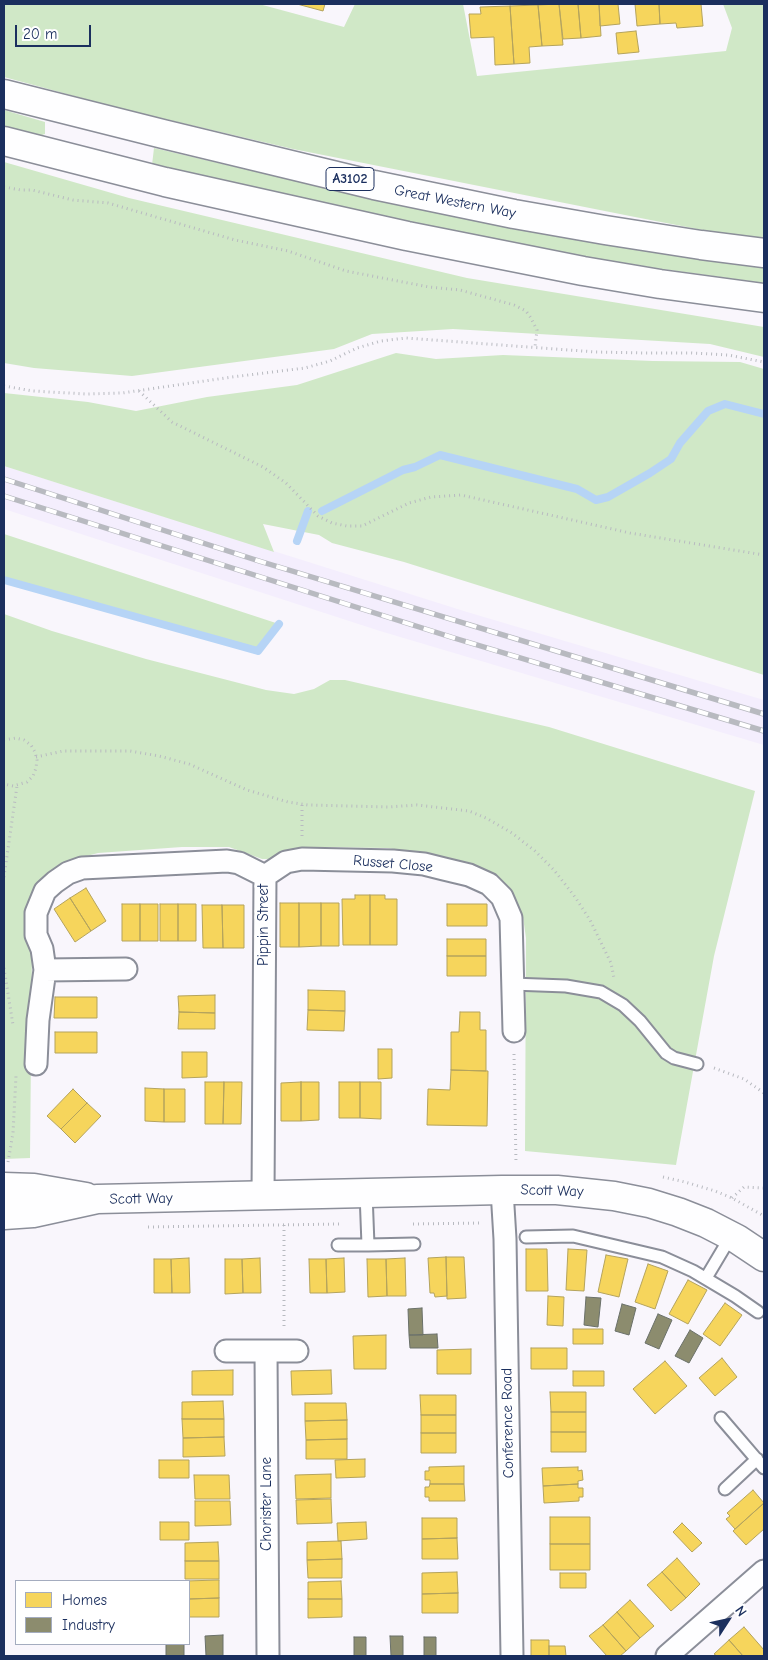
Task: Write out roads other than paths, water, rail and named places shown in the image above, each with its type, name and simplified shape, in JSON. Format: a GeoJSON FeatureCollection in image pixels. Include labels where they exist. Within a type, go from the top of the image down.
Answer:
{"type":"FeatureCollection","features":[{"type":"Feature","properties":{"kind":"main road","name":"Great Western Way"},"geometry":{"type":"LineString","coordinates":[[4,94],[383,187],[514,214],[701,245],[764,253]]}},
{"type":"Feature","properties":{"kind":"main road"},"geometry":{"type":"LineString","coordinates":[[4,141],[156,179],[407,236],[583,271],[764,298]]}},
{"type":"Feature","properties":{"kind":"main road","name":"Scott Way"},"geometry":{"type":"LineString","coordinates":[[5,1178],[48,1190],[97,1199],[366,1193],[509,1179],[557,1190],[614,1196],[678,1212],[706,1223],[764,1256]]}},
{"type":"Feature","properties":{"kind":"main road","name":"Scott Way"},"geometry":{"type":"LineString","coordinates":[[4,1215],[34,1213],[97,1199]]}},
{"type":"Feature","properties":{"kind":"street","name":"Russet Close"},"geometry":{"type":"LineString","coordinates":[[264,876],[286,862],[302,859],[393,861],[424,864],[470,875],[489,884],[502,898],[511,918],[514,1031]]}},
{"type":"Feature","properties":{"kind":"street","name":"Pippin Street"},"geometry":{"type":"LineString","coordinates":[[26,1066],[38,1020],[45,970],[42,949],[36,935],[36,913],[44,891],[68,873],[82,868],[227,861],[239,863],[264,876],[263,1196]]}},
{"type":"Feature","properties":{"kind":"street"},"geometry":{"type":"LineString","coordinates":[[45,970],[126,969]]}},
{"type":"Feature","properties":{"kind":"street","name":"Conference Road"},"geometry":{"type":"LineString","coordinates":[[509,1179],[505,1249],[512,1656]]}},
{"type":"Feature","properties":{"kind":"street","name":"Chorister Lane"},"geometry":{"type":"LineString","coordinates":[[226,1351],[282,1351],[268,1656]]}},
{"type":"Feature","properties":{"kind":"street"},"geometry":{"type":"LineString","coordinates":[[667,1656],[764,1572]]}},
{"type":"Feature","properties":{"kind":"lane"},"geometry":{"type":"LineString","coordinates":[[512,984],[576,987],[601,992],[623,1005],[640,1021],[666,1053],[674,1058],[697,1064]]}},
{"type":"Feature","properties":{"kind":"lane"},"geometry":{"type":"LineString","coordinates":[[366,1193],[368,1245]]}},
{"type":"Feature","properties":{"kind":"lane"},"geometry":{"type":"LineString","coordinates":[[526,1237],[573,1236],[662,1257],[694,1271],[758,1312]]}},
{"type":"Feature","properties":{"kind":"lane"},"geometry":{"type":"LineString","coordinates":[[706,1278],[731,1236]]}},
{"type":"Feature","properties":{"kind":"lane"},"geometry":{"type":"LineString","coordinates":[[338,1245],[414,1244]]}},
{"type":"Feature","properties":{"kind":"lane"},"geometry":{"type":"LineString","coordinates":[[720,1418],[761,1464],[725,1489]]}},
{"type":"Feature","properties":{"kind":"waterway"},"geometry":{"type":"LineString","coordinates":[[322,511],[403,470],[415,467],[440,455],[577,489],[596,500],[608,497],[671,459],[680,443],[708,411],[725,404],[764,414]]}},
{"type":"Feature","properties":{"kind":"waterway"},"geometry":{"type":"LineString","coordinates":[[297,541],[308,511]]}},
{"type":"Feature","properties":{"kind":"waterway"},"geometry":{"type":"LineString","coordinates":[[4,580],[258,651],[279,624]]}},
{"type":"Feature","properties":{"kind":"railway"},"geometry":{"type":"LineString","coordinates":[[4,479],[259,561],[764,714]]}},
{"type":"Feature","properties":{"kind":"railway"},"geometry":{"type":"LineString","coordinates":[[4,496],[454,638],[764,731]]}}]}
